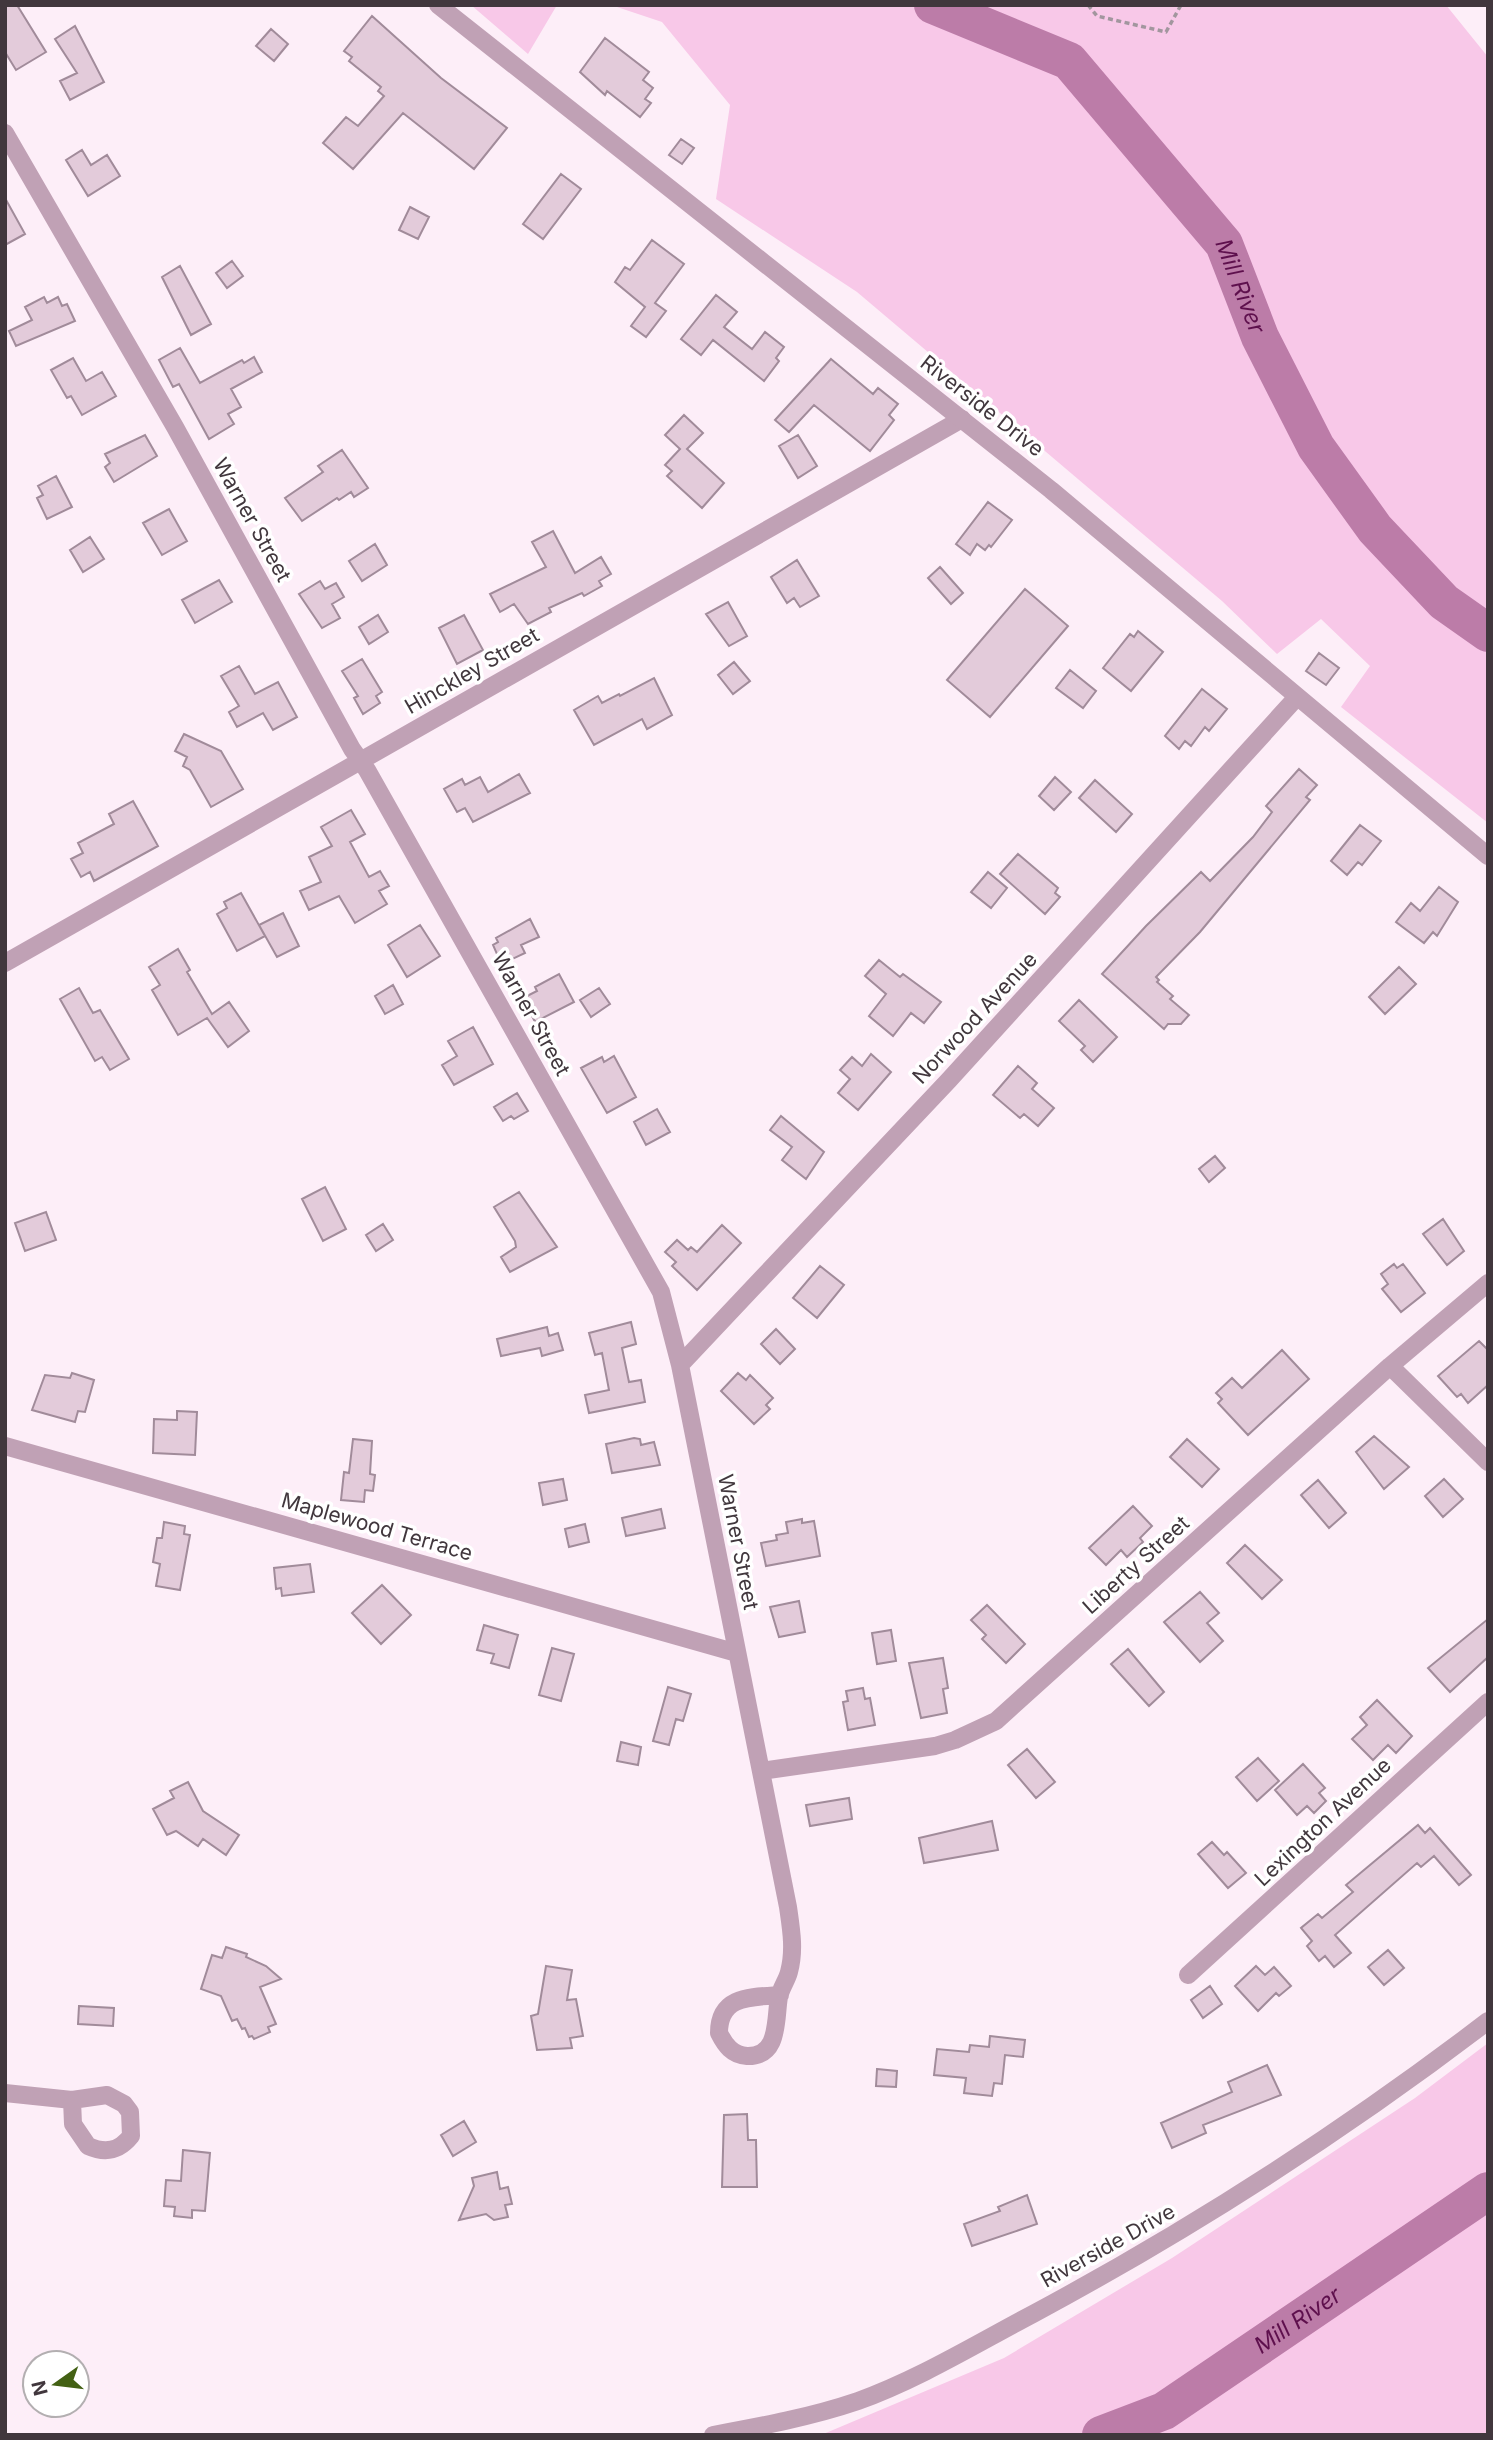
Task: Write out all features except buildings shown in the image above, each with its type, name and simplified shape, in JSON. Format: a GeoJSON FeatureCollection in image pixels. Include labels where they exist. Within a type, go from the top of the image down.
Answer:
{"type":"FeatureCollection","features":[{"type":"Feature","properties":{"kind":"street","name":"Riverside Drive"},"geometry":{"type":"LineString","coordinates":[[438,5],[962,419],[1488,856]]}},
{"type":"Feature","properties":{"kind":"street","name":"Warner Street"},"geometry":{"type":"LineString","coordinates":[[5,133],[168,415],[360,761],[654,1277],[669,1315],[680,1365],[793,1944],[789,1971],[780,1995]]}},
{"type":"Feature","properties":{"kind":"street","name":"Hinckley Street"},"geometry":{"type":"LineString","coordinates":[[5,963],[962,419]]}},
{"type":"Feature","properties":{"kind":"street","name":"Norwood Avenue"},"geometry":{"type":"LineString","coordinates":[[680,1365],[949,1080],[1297,697]]}},
{"type":"Feature","properties":{"kind":"street","name":"Liberty Street"},"geometry":{"type":"LineString","coordinates":[[761,1771],[935,1746],[956,1740],[996,1721],[1390,1366],[1488,1283]]}},
{"type":"Feature","properties":{"kind":"street"},"geometry":{"type":"LineString","coordinates":[[1390,1366],[1488,1462]]}},
{"type":"Feature","properties":{"kind":"street","name":"Maplewood Terrace"},"geometry":{"type":"LineString","coordinates":[[5,1446],[737,1653]]}},
{"type":"Feature","properties":{"kind":"street","name":"Lexington Avenue"},"geometry":{"type":"LineString","coordinates":[[1188,1975],[1488,1702]]}},
{"type":"Feature","properties":{"kind":"street","name":"Riverside Drive"},"geometry":{"type":"LineString","coordinates":[[713,2435],[797,2418],[860,2400],[918,2375],[1029,2316],[1180,2232],[1299,2157],[1488,2021]]}},
{"type":"Feature","properties":{"kind":"street"},"geometry":{"type":"LineString","coordinates":[[5,2093],[72,2100]]}},
{"type":"Feature","properties":{"kind":"path"},"geometry":{"type":"LineString","coordinates":[[1088,5],[1097,16],[1166,32],[1181,5]]}},
{"type":"Feature","properties":{"kind":"shaded area"},"geometry":{"type":"Polygon","coordinates":[[[471,5],[557,5],[528,54],[471,5]]]}},
{"type":"Feature","properties":{"kind":"shaded area"},"geometry":{"type":"Polygon","coordinates":[[[611,5],[1446,5],[1488,57],[1488,823],[1341,707],[1370,666],[1321,619],[1277,654],[1222,601],[857,292],[716,199],[730,105],[662,22],[611,5]]]}},
{"type":"Feature","properties":{"kind":"shaded area"},"geometry":{"type":"Polygon","coordinates":[[[1488,2043],[1488,2435],[821,2435],[1004,2358],[1172,2258],[1415,2098],[1488,2043]]]}},
{"type":"Feature","properties":{"kind":"waterway","name":"Mill River"},"geometry":{"type":"LineString","coordinates":[[933,5],[1069,61],[1224,244],[1260,337],[1316,447],[1375,529],[1444,602],[1488,633]]}},
{"type":"Feature","properties":{"kind":"waterway","name":"Mill River"},"geometry":{"type":"LineString","coordinates":[[1101,2435],[1164,2411],[1488,2191]]}}]}
